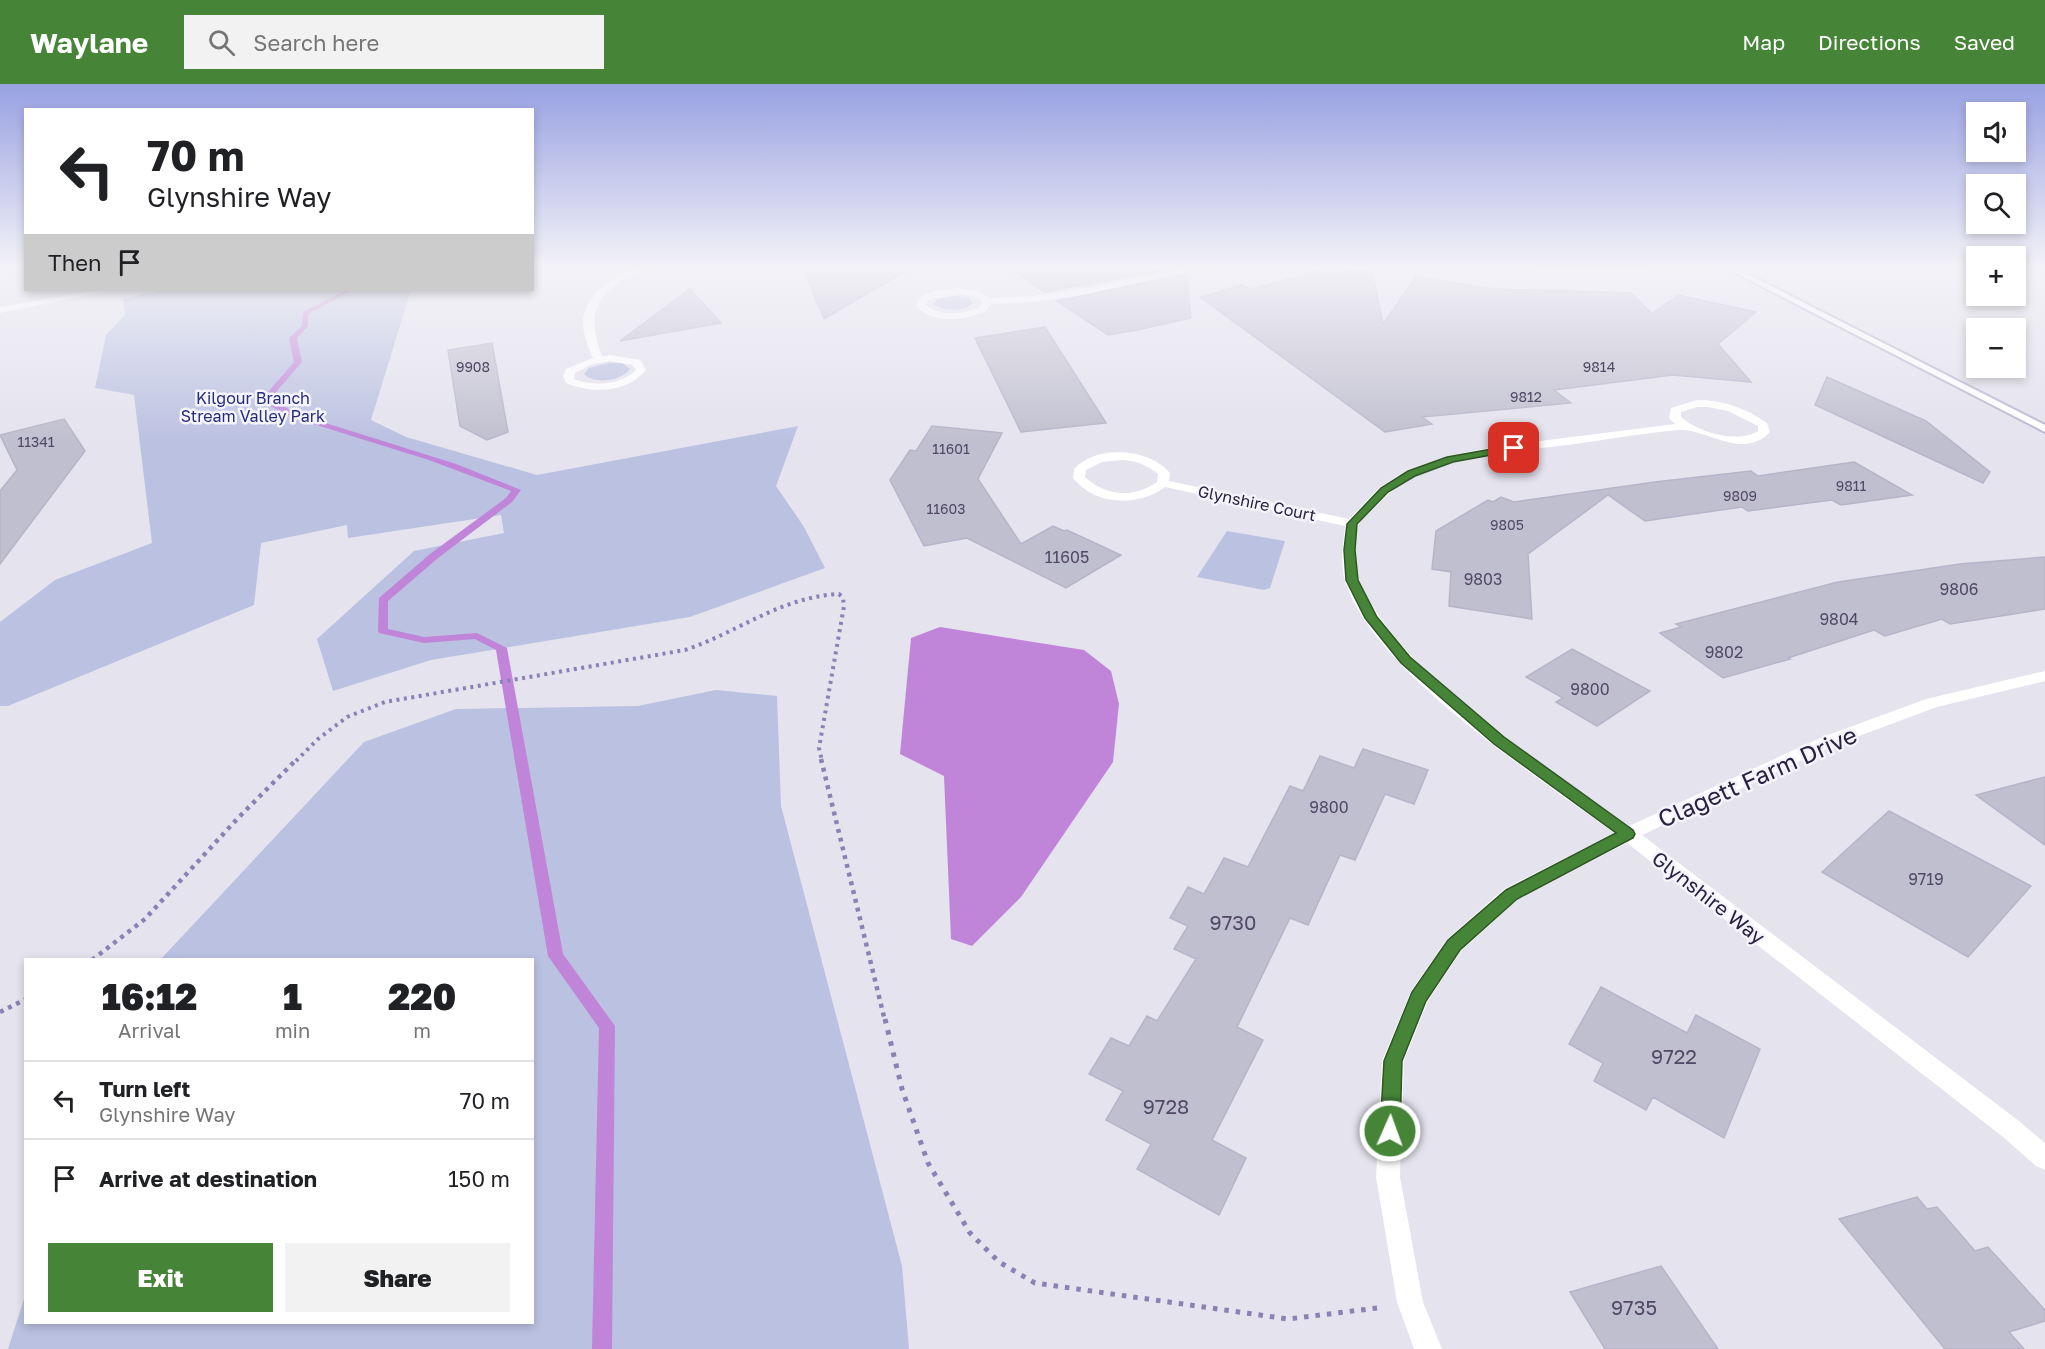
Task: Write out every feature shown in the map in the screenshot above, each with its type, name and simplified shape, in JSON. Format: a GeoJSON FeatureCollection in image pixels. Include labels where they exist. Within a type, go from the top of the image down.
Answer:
{"type":"FeatureCollection","features":[{"type":"Feature","properties":{"kind":"street"},"geometry":{"type":"LineString","coordinates":[[588,324],[598,359]]}},
{"type":"Feature","properties":{"kind":"street"},"geometry":{"type":"LineString","coordinates":[[1840,324],[2045,429]]}},
{"type":"Feature","properties":{"kind":"street"},"geometry":{"type":"LineString","coordinates":[[598,359],[629,360],[640,366],[640,370],[631,379],[611,385],[586,386],[570,381],[568,376],[570,371],[598,359]]}},
{"type":"Feature","properties":{"kind":"street"},"geometry":{"type":"LineString","coordinates":[[1352,524],[1384,490],[1411,473],[1450,459],[1499,450],[1684,426],[1720,438],[1741,440],[1756,437],[1764,432],[1763,425],[1753,417],[1717,405],[1684,405],[1675,410],[1675,418],[1684,426]]}},
{"type":"Feature","properties":{"kind":"street"},"geometry":{"type":"LineString","coordinates":[[1123,456],[1141,459],[1156,465],[1164,473],[1163,483],[1154,491],[1119,497],[1100,494],[1086,487],[1078,478],[1080,469],[1089,461],[1123,456]]}},
{"type":"Feature","properties":{"kind":"street","name":"Glynshire Court"},"geometry":{"type":"LineString","coordinates":[[1163,483],[1352,524]]}},
{"type":"Feature","properties":{"kind":"street","name":"Glynshire Way"},"geometry":{"type":"LineString","coordinates":[[1352,524],[1349,550],[1352,580],[1371,618],[1406,660],[1499,740],[1628,834],[2011,1129],[2045,1158]]}},
{"type":"Feature","properties":{"kind":"street","name":"Clagett Farm Drive"},"geometry":{"type":"LineString","coordinates":[[1428,1349],[1410,1302],[1388,1178],[1393,1061],[1419,998],[1454,945],[1511,894],[1628,834],[1826,742],[1932,704],[2045,676]]}},
{"type":"Feature","properties":{"kind":"path"},"geometry":{"type":"LineString","coordinates":[[95,958],[145,919],[238,818],[318,739],[347,717],[385,702],[686,650],[705,645],[788,602],[804,597],[839,594],[843,598],[844,606],[819,748],[902,1089],[928,1163],[970,1233],[999,1262],[1035,1282],[1288,1319],[1410,1302]]}},
{"type":"Feature","properties":{"kind":"path"},"geometry":{"type":"LineString","coordinates":[[0,1012],[24,1000]]}},
{"type":"Feature","properties":{"kind":"green space","name":"Kilgour Branch Stream Valley Park"},"geometry":{"type":"Polygon","coordinates":[[[116,324],[401,324],[371,420],[406,437],[537,475],[798,426],[776,486],[804,527],[825,568],[690,617],[431,660],[333,691],[317,639],[414,551],[504,533],[501,515],[348,538],[347,525],[261,543],[254,605],[8,706],[0,706],[0,622],[55,580],[152,543],[134,395],[95,388],[106,335],[116,324]]]}},
{"type":"Feature","properties":{"kind":"green space"},"geometry":{"type":"Polygon","coordinates":[[[609,363],[622,363],[630,369],[621,376],[608,380],[595,380],[584,374],[589,368],[609,363]]]}},
{"type":"Feature","properties":{"kind":"green space"},"geometry":{"type":"Polygon","coordinates":[[[1227,531],[1285,541],[1270,588],[1264,590],[1197,577],[1227,531]]]}},
{"type":"Feature","properties":{"kind":"green space"},"geometry":{"type":"Polygon","coordinates":[[[716,690],[777,696],[781,806],[902,1266],[909,1349],[8,1349],[24,1299],[24,1324],[534,1324],[534,958],[162,958],[364,742],[456,709],[638,706],[716,690]]]}},
{"type":"Feature","properties":{"kind":"shaded area"},"geometry":{"type":"Polygon","coordinates":[[[940,627],[1084,650],[1111,671],[1119,704],[1113,762],[1021,897],[972,946],[951,939],[944,776],[900,754],[911,638],[940,627]]]}},
{"type":"Feature","properties":{"kind":"building"},"geometry":{"type":"Polygon","coordinates":[[[643,324],[715,324],[620,341],[643,324]]]}},
{"type":"Feature","properties":{"kind":"building"},"geometry":{"type":"Polygon","coordinates":[[[1092,324],[1164,324],[1137,330],[1108,335],[1092,324]]]}},
{"type":"Feature","properties":{"kind":"building"},"geometry":{"type":"Polygon","coordinates":[[[1237,324],[1742,324],[1718,344],[1751,382],[1673,375],[1554,390],[1571,403],[1422,417],[1432,424],[1385,432],[1237,324]]]}},
{"type":"Feature","properties":{"kind":"building"},"geometry":{"type":"Polygon","coordinates":[[[1045,327],[1106,423],[1021,432],[975,338],[1045,327]]]}},
{"type":"Feature","properties":{"kind":"building"},"geometry":{"type":"Polygon","coordinates":[[[492,343],[508,432],[487,440],[460,426],[448,350],[492,343]]]}},
{"type":"Feature","properties":{"kind":"building"},"geometry":{"type":"Polygon","coordinates":[[[1827,377],[1926,421],[1990,472],[1983,483],[1815,405],[1827,377]]]}},
{"type":"Feature","properties":{"kind":"building"},"geometry":{"type":"Polygon","coordinates":[[[64,419],[85,451],[0,564],[0,491],[17,470],[0,435],[64,419]]]}},
{"type":"Feature","properties":{"kind":"building"},"geometry":{"type":"Polygon","coordinates":[[[932,426],[1002,433],[978,479],[1021,544],[1053,526],[1067,530],[1121,555],[1066,588],[967,538],[924,546],[890,480],[910,450],[916,451],[932,426]]]}},
{"type":"Feature","properties":{"kind":"building"},"geometry":{"type":"Polygon","coordinates":[[[1854,462],[1912,495],[1841,505],[1832,500],[1748,511],[1742,507],[1645,521],[1608,495],[1528,554],[1532,619],[1449,606],[1451,572],[1432,569],[1436,531],[1488,500],[1493,502],[1501,497],[1514,502],[1655,482],[1751,471],[1758,476],[1854,462]]]}},
{"type":"Feature","properties":{"kind":"building"},"geometry":{"type":"Polygon","coordinates":[[[2045,557],[2045,609],[1950,624],[1942,619],[1885,636],[1874,630],[1788,658],[1790,659],[1723,678],[1660,633],[1681,627],[1676,624],[1838,582],[1960,564],[2045,557]]]}},
{"type":"Feature","properties":{"kind":"building"},"geometry":{"type":"Polygon","coordinates":[[[1572,649],[1650,691],[1597,726],[1556,702],[1563,698],[1526,677],[1572,649]]]}},
{"type":"Feature","properties":{"kind":"building"},"geometry":{"type":"Polygon","coordinates":[[[1363,749],[1428,770],[1414,804],[1385,794],[1355,860],[1340,855],[1308,925],[1290,918],[1237,1027],[1263,1040],[1212,1140],[1246,1158],[1219,1215],[1137,1169],[1151,1144],[1106,1120],[1123,1091],[1089,1074],[1111,1038],[1129,1046],[1147,1016],[1157,1021],[1196,959],[1174,949],[1188,926],[1170,918],[1188,887],[1204,894],[1224,858],[1248,867],[1290,786],[1303,791],[1320,756],[1354,768],[1363,749]]]}},
{"type":"Feature","properties":{"kind":"building"},"geometry":{"type":"Polygon","coordinates":[[[2045,777],[2045,845],[1976,795],[2045,777]]]}},
{"type":"Feature","properties":{"kind":"building"},"geometry":{"type":"Polygon","coordinates":[[[1889,811],[2031,886],[1968,957],[1822,872],[1889,811]]]}},
{"type":"Feature","properties":{"kind":"building"},"geometry":{"type":"Polygon","coordinates":[[[1601,987],[1687,1033],[1696,1015],[1760,1049],[1724,1138],[1653,1097],[1646,1110],[1594,1081],[1603,1063],[1569,1044],[1601,987]]]}},
{"type":"Feature","properties":{"kind":"building"},"geometry":{"type":"Polygon","coordinates":[[[1917,1197],[1927,1209],[1937,1207],[1975,1251],[1988,1247],[2045,1310],[2045,1321],[2009,1332],[2024,1349],[1945,1349],[1839,1219],[1917,1197]]]}},
{"type":"Feature","properties":{"kind":"building"},"geometry":{"type":"Polygon","coordinates":[[[1661,1266],[1718,1349],[1605,1349],[1570,1292],[1661,1266]]]}},
{"type":"Feature","properties":{"kind":"waterway"},"geometry":{"type":"LineString","coordinates":[[305,324],[293,338],[298,362],[272,392],[269,402],[297,416],[432,458],[516,490],[509,500],[434,556],[383,600],[383,631],[424,640],[477,636],[501,648],[556,956],[607,1026],[602,1349]]}},
{"type":"Feature","properties":{"kind":"route"},"geometry":{"type":"LineString","coordinates":[[1390,1131],[1393,1061],[1419,998],[1454,945],[1511,894],[1628,834],[1499,740],[1445,696],[1406,660],[1371,618],[1352,580],[1349,550],[1352,524],[1384,490],[1411,473],[1450,459],[1514,448]]}}]}
